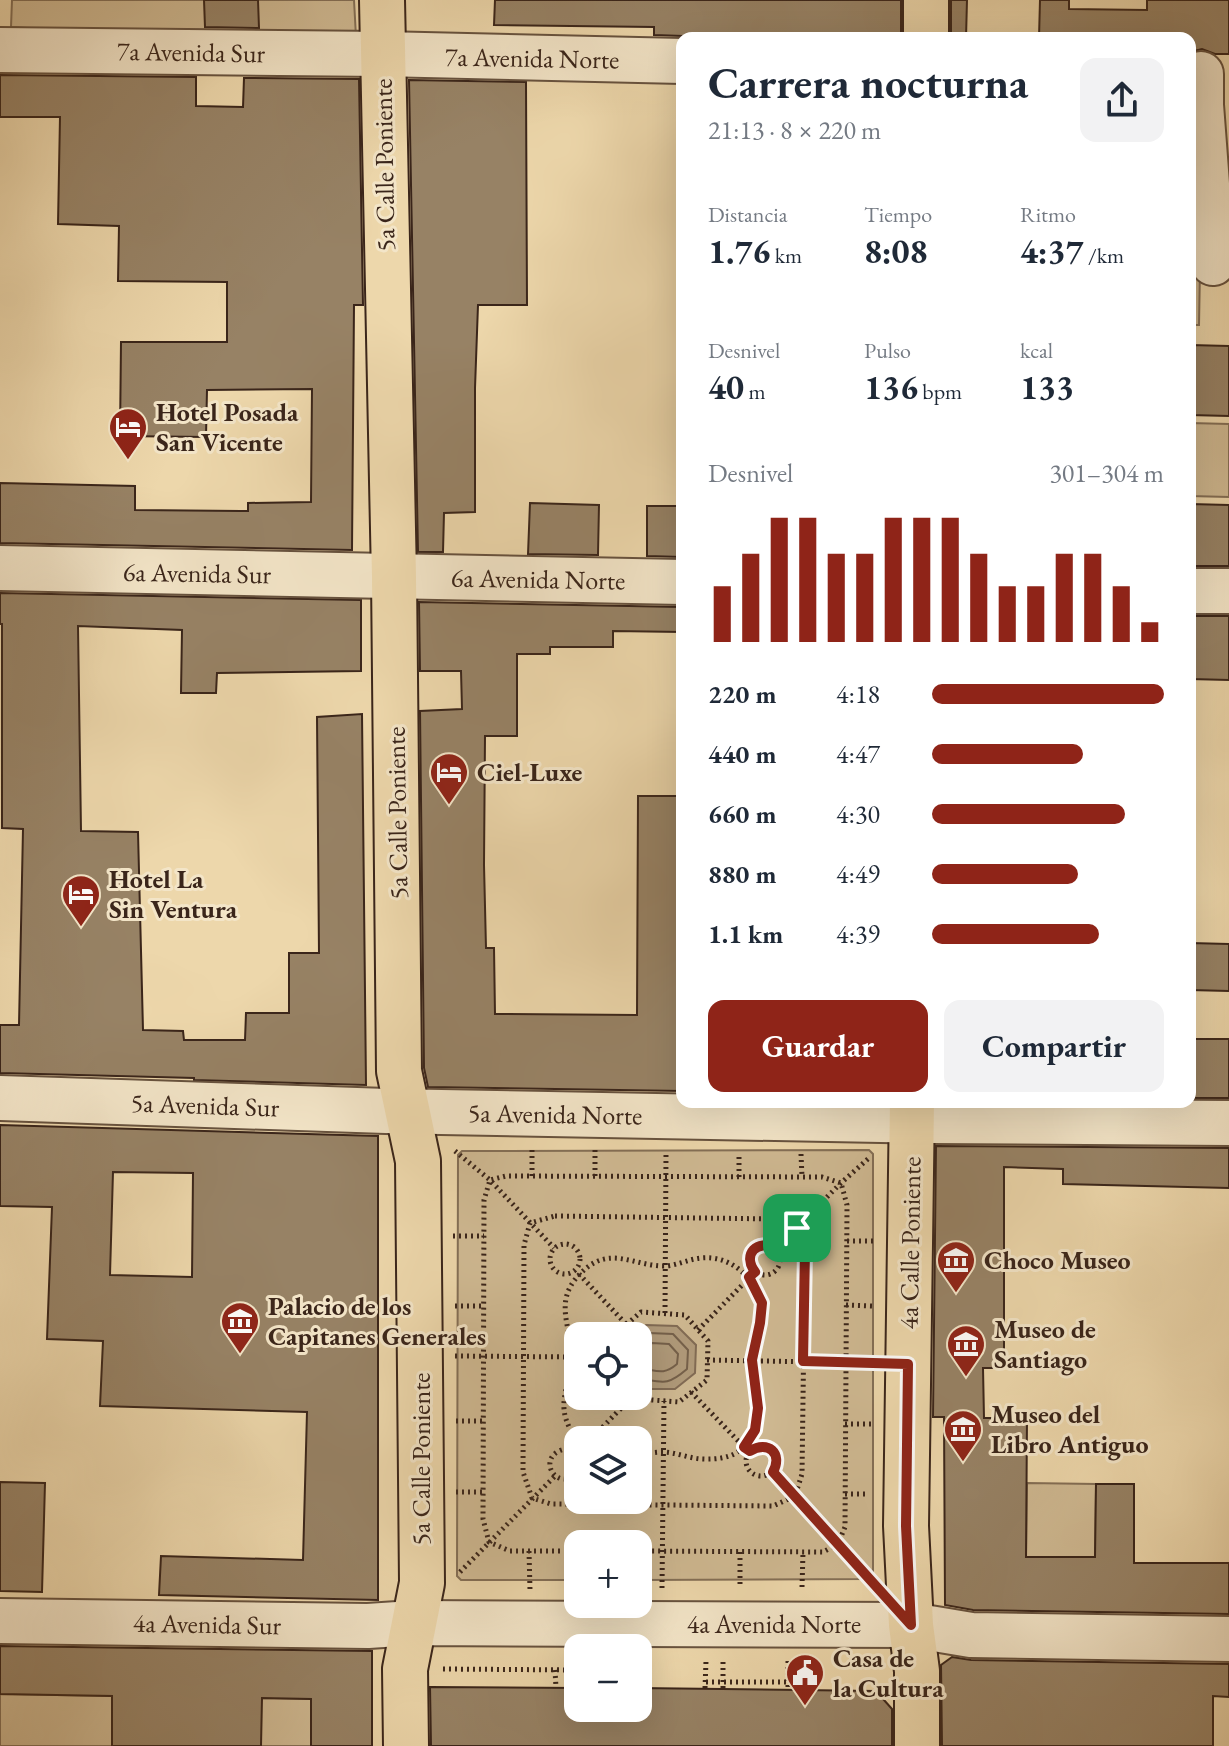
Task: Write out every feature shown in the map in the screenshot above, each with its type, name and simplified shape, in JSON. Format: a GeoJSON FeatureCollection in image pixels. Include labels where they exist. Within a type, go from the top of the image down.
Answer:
{"type":"FeatureCollection","features":[{"type":"Feature","properties":{"kind":"main road","name":"5a Calle Poniente"},"geometry":{"type":"LineString","coordinates":[[382,0],[394,577],[399,1071],[418,1161],[422,1583],[405,1669],[406,1746]]}},
{"type":"Feature","properties":{"kind":"main road"},"geometry":{"type":"LineString","coordinates":[[926,0],[926,32]]}},
{"type":"Feature","properties":{"kind":"main road","name":"4a Calle Poniente"},"geometry":{"type":"LineString","coordinates":[[912,1111],[906,1526],[911,1625],[917,1671],[917,1746]]}},
{"type":"Feature","properties":{"kind":"street","name":"7a Avenida Sur"},"geometry":{"type":"LineString","coordinates":[[0,50],[382,54]]}},
{"type":"Feature","properties":{"kind":"street","name":"7a Avenida Norte"},"geometry":{"type":"LineString","coordinates":[[382,54],[676,61]]}},
{"type":"Feature","properties":{"kind":"street"},"geometry":{"type":"LineString","coordinates":[[1207,74],[1201,105],[1213,263]]}},
{"type":"Feature","properties":{"kind":"street","name":"6a Avenida Sur"},"geometry":{"type":"LineString","coordinates":[[0,568],[394,577]]}},
{"type":"Feature","properties":{"kind":"street","name":"6a Avenida Norte"},"geometry":{"type":"LineString","coordinates":[[394,577],[676,582]]}},
{"type":"Feature","properties":{"kind":"street"},"geometry":{"type":"LineString","coordinates":[[1196,591],[1229,591]]}},
{"type":"Feature","properties":{"kind":"street","name":"5a Avenida Sur"},"geometry":{"type":"LineString","coordinates":[[0,1098],[409,1111]]}},
{"type":"Feature","properties":{"kind":"street","name":"5a Avenida Norte"},"geometry":{"type":"LineString","coordinates":[[409,1111],[667,1116],[912,1111],[1229,1123]]}},
{"type":"Feature","properties":{"kind":"street","name":"4a Avenida Sur"},"geometry":{"type":"LineString","coordinates":[[0,1621],[368,1626],[413,1623]]}},
{"type":"Feature","properties":{"kind":"street","name":"4a Avenida Norte"},"geometry":{"type":"LineString","coordinates":[[413,1623],[911,1625],[971,1635],[1229,1639]]}},
{"type":"Feature","properties":{"kind":"path"},"geometry":{"type":"LineString","coordinates":[[776,1248],[912,1111]]}},
{"type":"Feature","properties":{"kind":"path"},"geometry":{"type":"LineString","coordinates":[[665,1313],[667,1116]]}},
{"type":"Feature","properties":{"kind":"path"},"geometry":{"type":"LineString","coordinates":[[490,1180],[506,1176],[822,1177],[841,1183]]}},
{"type":"Feature","properties":{"kind":"path"},"geometry":{"type":"LineString","coordinates":[[490,1180],[554,1248]]}},
{"type":"Feature","properties":{"kind":"path"},"geometry":{"type":"LineString","coordinates":[[489,1542],[483,1519],[483,1356],[484,1200],[490,1180]]}},
{"type":"Feature","properties":{"kind":"path"},"geometry":{"type":"LineString","coordinates":[[652,1551],[823,1552],[838,1544],[845,1527],[847,1205],[841,1183]]}},
{"type":"Feature","properties":{"kind":"path"},"geometry":{"type":"LineString","coordinates":[[530,1223],[555,1216],[775,1219],[797,1228],[805,1250],[802,1474],[795,1496],[773,1506],[551,1504],[532,1498]]}},
{"type":"Feature","properties":{"kind":"path"},"geometry":{"type":"LineString","coordinates":[[530,1223],[524,1245],[523,1472],[532,1498]]}},
{"type":"Feature","properties":{"kind":"path"},"geometry":{"type":"LineString","coordinates":[[567,1322],[564,1310],[569,1291],[577,1272],[581,1262],[576,1247],[569,1243],[561,1244],[550,1255],[555,1270],[562,1274],[577,1272],[595,1262],[616,1257],[665,1266],[704,1257],[726,1261],[749,1277],[762,1303],[752,1360],[758,1408],[755,1430],[747,1449],[746,1466],[758,1477],[766,1477],[773,1472],[776,1457],[765,1446],[747,1449],[726,1458],[652,1453]]}},
{"type":"Feature","properties":{"kind":"path"},"geometry":{"type":"LineString","coordinates":[[760,1245],[776,1248],[780,1256],[777,1271],[761,1276],[755,1272],[750,1265],[754,1250],[760,1245]]}},
{"type":"Feature","properties":{"kind":"path"},"geometry":{"type":"LineString","coordinates":[[577,1272],[624,1322]]}},
{"type":"Feature","properties":{"kind":"path"},"geometry":{"type":"LineString","coordinates":[[698,1330],[755,1272]]}},
{"type":"Feature","properties":{"kind":"path"},"geometry":{"type":"LineString","coordinates":[[628,1322],[641,1312],[685,1315],[708,1341],[707,1380],[679,1402],[652,1400]]}},
{"type":"Feature","properties":{"kind":"path"},"geometry":{"type":"LineString","coordinates":[[420,1356],[564,1357]]}},
{"type":"Feature","properties":{"kind":"path"},"geometry":{"type":"LineString","coordinates":[[707,1360],[908,1364]]}},
{"type":"Feature","properties":{"kind":"path"},"geometry":{"type":"LineString","coordinates":[[691,1392],[747,1449]]}},
{"type":"Feature","properties":{"kind":"path"},"geometry":{"type":"LineString","coordinates":[[662,1624],[664,1401]]}},
{"type":"Feature","properties":{"kind":"path"},"geometry":{"type":"LineString","coordinates":[[604,1426],[620,1410]]}},
{"type":"Feature","properties":{"kind":"path"},"geometry":{"type":"LineString","coordinates":[[564,1449],[550,1461],[555,1476],[564,1480]]}},
{"type":"Feature","properties":{"kind":"path"},"geometry":{"type":"LineString","coordinates":[[773,1472],[911,1625]]}},
{"type":"Feature","properties":{"kind":"path"},"geometry":{"type":"LineString","coordinates":[[456,1577],[555,1476]]}},
{"type":"Feature","properties":{"kind":"path"},"geometry":{"type":"LineString","coordinates":[[489,1542],[510,1551],[564,1551]]}},
{"type":"Feature","properties":{"kind":"path"},"geometry":{"type":"LineString","coordinates":[[723,1668],[723,1685]]}},
{"type":"Feature","properties":{"kind":"path"},"geometry":{"type":"LineString","coordinates":[[788,1668],[788,1690]]}},
{"type":"Feature","properties":{"kind":"path"},"geometry":{"type":"LineString","coordinates":[[436,1669],[564,1670]]}},
{"type":"Feature","properties":{"kind":"path"},"geometry":{"type":"LineString","coordinates":[[555,1670],[556,1688]]}},
{"type":"Feature","properties":{"kind":"path"},"geometry":{"type":"LineString","coordinates":[[706,1670],[706,1685],[788,1682]]}},
{"type":"Feature","properties":{"kind":"shaded area"},"geometry":{"type":"Polygon","coordinates":[[[12,0],[354,0],[356,37],[135,35],[11,27],[12,0]]]}},
{"type":"Feature","properties":{"kind":"shaded area"},"geometry":{"type":"Polygon","coordinates":[[[1196,157],[1202,157],[1199,325],[1196,325],[1196,157]]]}},
{"type":"Feature","properties":{"kind":"shaded area"},"geometry":{"type":"Polygon","coordinates":[[[1196,423],[1229,424],[1229,497],[1196,496],[1196,423]]]}},
{"type":"Feature","properties":{"kind":"shaded area"},"geometry":{"type":"Polygon","coordinates":[[[869,1150],[873,1154],[873,1574],[868,1579],[652,1580],[652,1530],[564,1530],[564,1580],[461,1580],[457,1576],[458,1155],[462,1151],[869,1150]]]}},
{"type":"Feature","properties":{"kind":"shaded area"},"geometry":{"type":"Polygon","coordinates":[[[1027,1483],[1096,1484],[1095,1557],[1026,1557],[1027,1483]]]}},
{"type":"Feature","properties":{"kind":"shaded area"},"geometry":{"type":"Polygon","coordinates":[[[0,1694],[112,1696],[112,1746],[0,1746],[0,1694]]]}},
{"type":"Feature","properties":{"kind":"shaded area"},"geometry":{"type":"Polygon","coordinates":[[[196,1697],[311,1699],[311,1746],[196,1746],[196,1697]]]}},
{"type":"Feature","properties":{"kind":"water"},"geometry":{"type":"Polygon","coordinates":[[[652,1325],[677,1326],[696,1345],[695,1373],[675,1389],[652,1389],[652,1325]]]}},
{"type":"Feature","properties":{"kind":"building"},"geometry":{"type":"Polygon","coordinates":[[[204,0],[258,0],[259,28],[205,27],[204,0]]]}},
{"type":"Feature","properties":{"kind":"building"},"geometry":{"type":"Polygon","coordinates":[[[495,0],[901,0],[901,32],[676,32],[676,36],[654,35],[654,27],[494,25],[495,0]]]}},
{"type":"Feature","properties":{"kind":"building"},"geometry":{"type":"Polygon","coordinates":[[[951,0],[967,0],[966,32],[951,32],[951,0]]]}},
{"type":"Feature","properties":{"kind":"building"},"geometry":{"type":"Polygon","coordinates":[[[1040,0],[1069,0],[1069,9],[1147,10],[1147,0],[1229,0],[1229,54],[1196,50],[1196,32],[1039,32],[1040,0]]]}},
{"type":"Feature","properties":{"kind":"building"},"geometry":{"type":"Polygon","coordinates":[[[0,75],[196,77],[196,106],[243,107],[244,78],[359,79],[363,305],[354,305],[352,550],[0,543],[0,483],[135,486],[135,510],[248,511],[248,503],[311,502],[312,389],[207,390],[206,437],[120,436],[121,342],[227,342],[227,282],[118,281],[119,226],[58,224],[60,117],[0,117],[0,75]]]}},
{"type":"Feature","properties":{"kind":"building"},"geometry":{"type":"Polygon","coordinates":[[[409,80],[526,82],[527,305],[478,305],[475,512],[444,513],[443,552],[418,552],[409,80]]]}},
{"type":"Feature","properties":{"kind":"building"},"geometry":{"type":"Polygon","coordinates":[[[1196,345],[1229,346],[1229,416],[1196,415],[1196,345]]]}},
{"type":"Feature","properties":{"kind":"building"},"geometry":{"type":"Polygon","coordinates":[[[530,503],[599,505],[598,555],[528,554],[530,503]]]}},
{"type":"Feature","properties":{"kind":"building"},"geometry":{"type":"Polygon","coordinates":[[[1196,504],[1229,505],[1229,566],[1196,566],[1196,504]]]}},
{"type":"Feature","properties":{"kind":"building"},"geometry":{"type":"Polygon","coordinates":[[[647,506],[676,506],[676,557],[647,556],[647,506]]]}},
{"type":"Feature","properties":{"kind":"building"},"geometry":{"type":"Polygon","coordinates":[[[0,593],[361,600],[361,671],[217,673],[216,693],[181,693],[182,630],[78,626],[81,831],[138,832],[143,1030],[183,1031],[184,1040],[245,1040],[246,1013],[289,1013],[289,953],[319,953],[317,717],[362,714],[366,1085],[0,1073],[0,1025],[19,1025],[23,829],[2,828],[0,593]]]}},
{"type":"Feature","properties":{"kind":"building"},"geometry":{"type":"Polygon","coordinates":[[[419,602],[676,607],[676,632],[613,631],[613,647],[550,647],[550,654],[517,654],[517,736],[485,736],[484,865],[486,948],[494,948],[495,1014],[637,1015],[638,796],[676,796],[676,1091],[428,1087],[424,1068],[420,711],[462,709],[461,671],[420,671],[419,602]]]}},
{"type":"Feature","properties":{"kind":"building"},"geometry":{"type":"Polygon","coordinates":[[[1196,616],[1229,616],[1229,680],[1196,679],[1196,616]]]}},
{"type":"Feature","properties":{"kind":"building"},"geometry":{"type":"Polygon","coordinates":[[[1196,943],[1229,944],[1229,991],[1196,990],[1196,943]]]}},
{"type":"Feature","properties":{"kind":"building"},"geometry":{"type":"Polygon","coordinates":[[[1196,1039],[1229,1039],[1229,1098],[1196,1098],[1196,1039]]]}},
{"type":"Feature","properties":{"kind":"building","name":"Palacio de los Capitanes Generales"},"geometry":{"type":"Polygon","coordinates":[[[0,1125],[378,1136],[378,1600],[159,1595],[161,1556],[303,1560],[307,1412],[100,1406],[103,1341],[47,1339],[52,1207],[0,1206],[0,1125]],[[113,1172],[110,1275],[192,1277],[193,1173],[113,1172]]]}},
{"type":"Feature","properties":{"kind":"building"},"geometry":{"type":"Polygon","coordinates":[[[936,1146],[1229,1148],[1229,1188],[1063,1184],[1063,1169],[1004,1167],[1004,1368],[983,1368],[984,1418],[1027,1418],[1026,1557],[1095,1557],[1096,1484],[1134,1484],[1134,1563],[1229,1563],[1229,1614],[973,1610],[945,1605],[944,1417],[933,1417],[936,1146]]]}},
{"type":"Feature","properties":{"kind":"building"},"geometry":{"type":"Polygon","coordinates":[[[0,1482],[45,1483],[42,1592],[0,1591],[0,1482]]]}},
{"type":"Feature","properties":{"kind":"building"},"geometry":{"type":"Polygon","coordinates":[[[0,1646],[372,1651],[372,1746],[311,1746],[311,1699],[262,1698],[261,1746],[112,1746],[112,1696],[0,1694],[0,1646]]]}},
{"type":"Feature","properties":{"kind":"building"},"geometry":{"type":"Polygon","coordinates":[[[952,1657],[971,1660],[1229,1664],[1229,1697],[1213,1696],[1213,1746],[942,1746],[941,1665],[952,1657]]]}},
{"type":"Feature","properties":{"kind":"building"},"geometry":{"type":"Polygon","coordinates":[[[430,1687],[564,1688],[564,1722],[652,1722],[652,1688],[876,1691],[892,1709],[892,1746],[431,1746],[430,1687]]]}},
{"type":"Feature","properties":{"kind":"place","name":"Hotel Posada San Vicente"},"geometry":{"type":"Point","coordinates":[128,461]}},
{"type":"Feature","properties":{"kind":"place","name":"Ciel-Luxe"},"geometry":{"type":"Point","coordinates":[449,806]}},
{"type":"Feature","properties":{"kind":"place","name":"Hotel La Sin Ventura"},"geometry":{"type":"Point","coordinates":[81,928]}},
{"type":"Feature","properties":{"kind":"place","name":"Choco Museo"},"geometry":{"type":"Point","coordinates":[956,1294]}},
{"type":"Feature","properties":{"kind":"place","name":"Palacio de los Capitanes Generales"},"geometry":{"type":"Point","coordinates":[240,1355]}},
{"type":"Feature","properties":{"kind":"place","name":"Museo de Santiago"},"geometry":{"type":"Point","coordinates":[966,1378]}},
{"type":"Feature","properties":{"kind":"place","name":"Museo del Libro Antiguo"},"geometry":{"type":"Point","coordinates":[963,1463]}},
{"type":"Feature","properties":{"kind":"place","name":"Casa de la Cultura"},"geometry":{"type":"Point","coordinates":[805,1707]}},
{"type":"Feature","properties":{"kind":"route"},"geometry":{"type":"LineString","coordinates":[[797,1228],[805,1250],[803,1361],[908,1364],[906,1526],[911,1625],[773,1472],[776,1457],[772,1450],[765,1446],[750,1451],[744,1447],[755,1430],[758,1408],[752,1360],[762,1303],[749,1277],[755,1272],[750,1265],[750,1257],[760,1245],[776,1248],[797,1228]]}}]}
